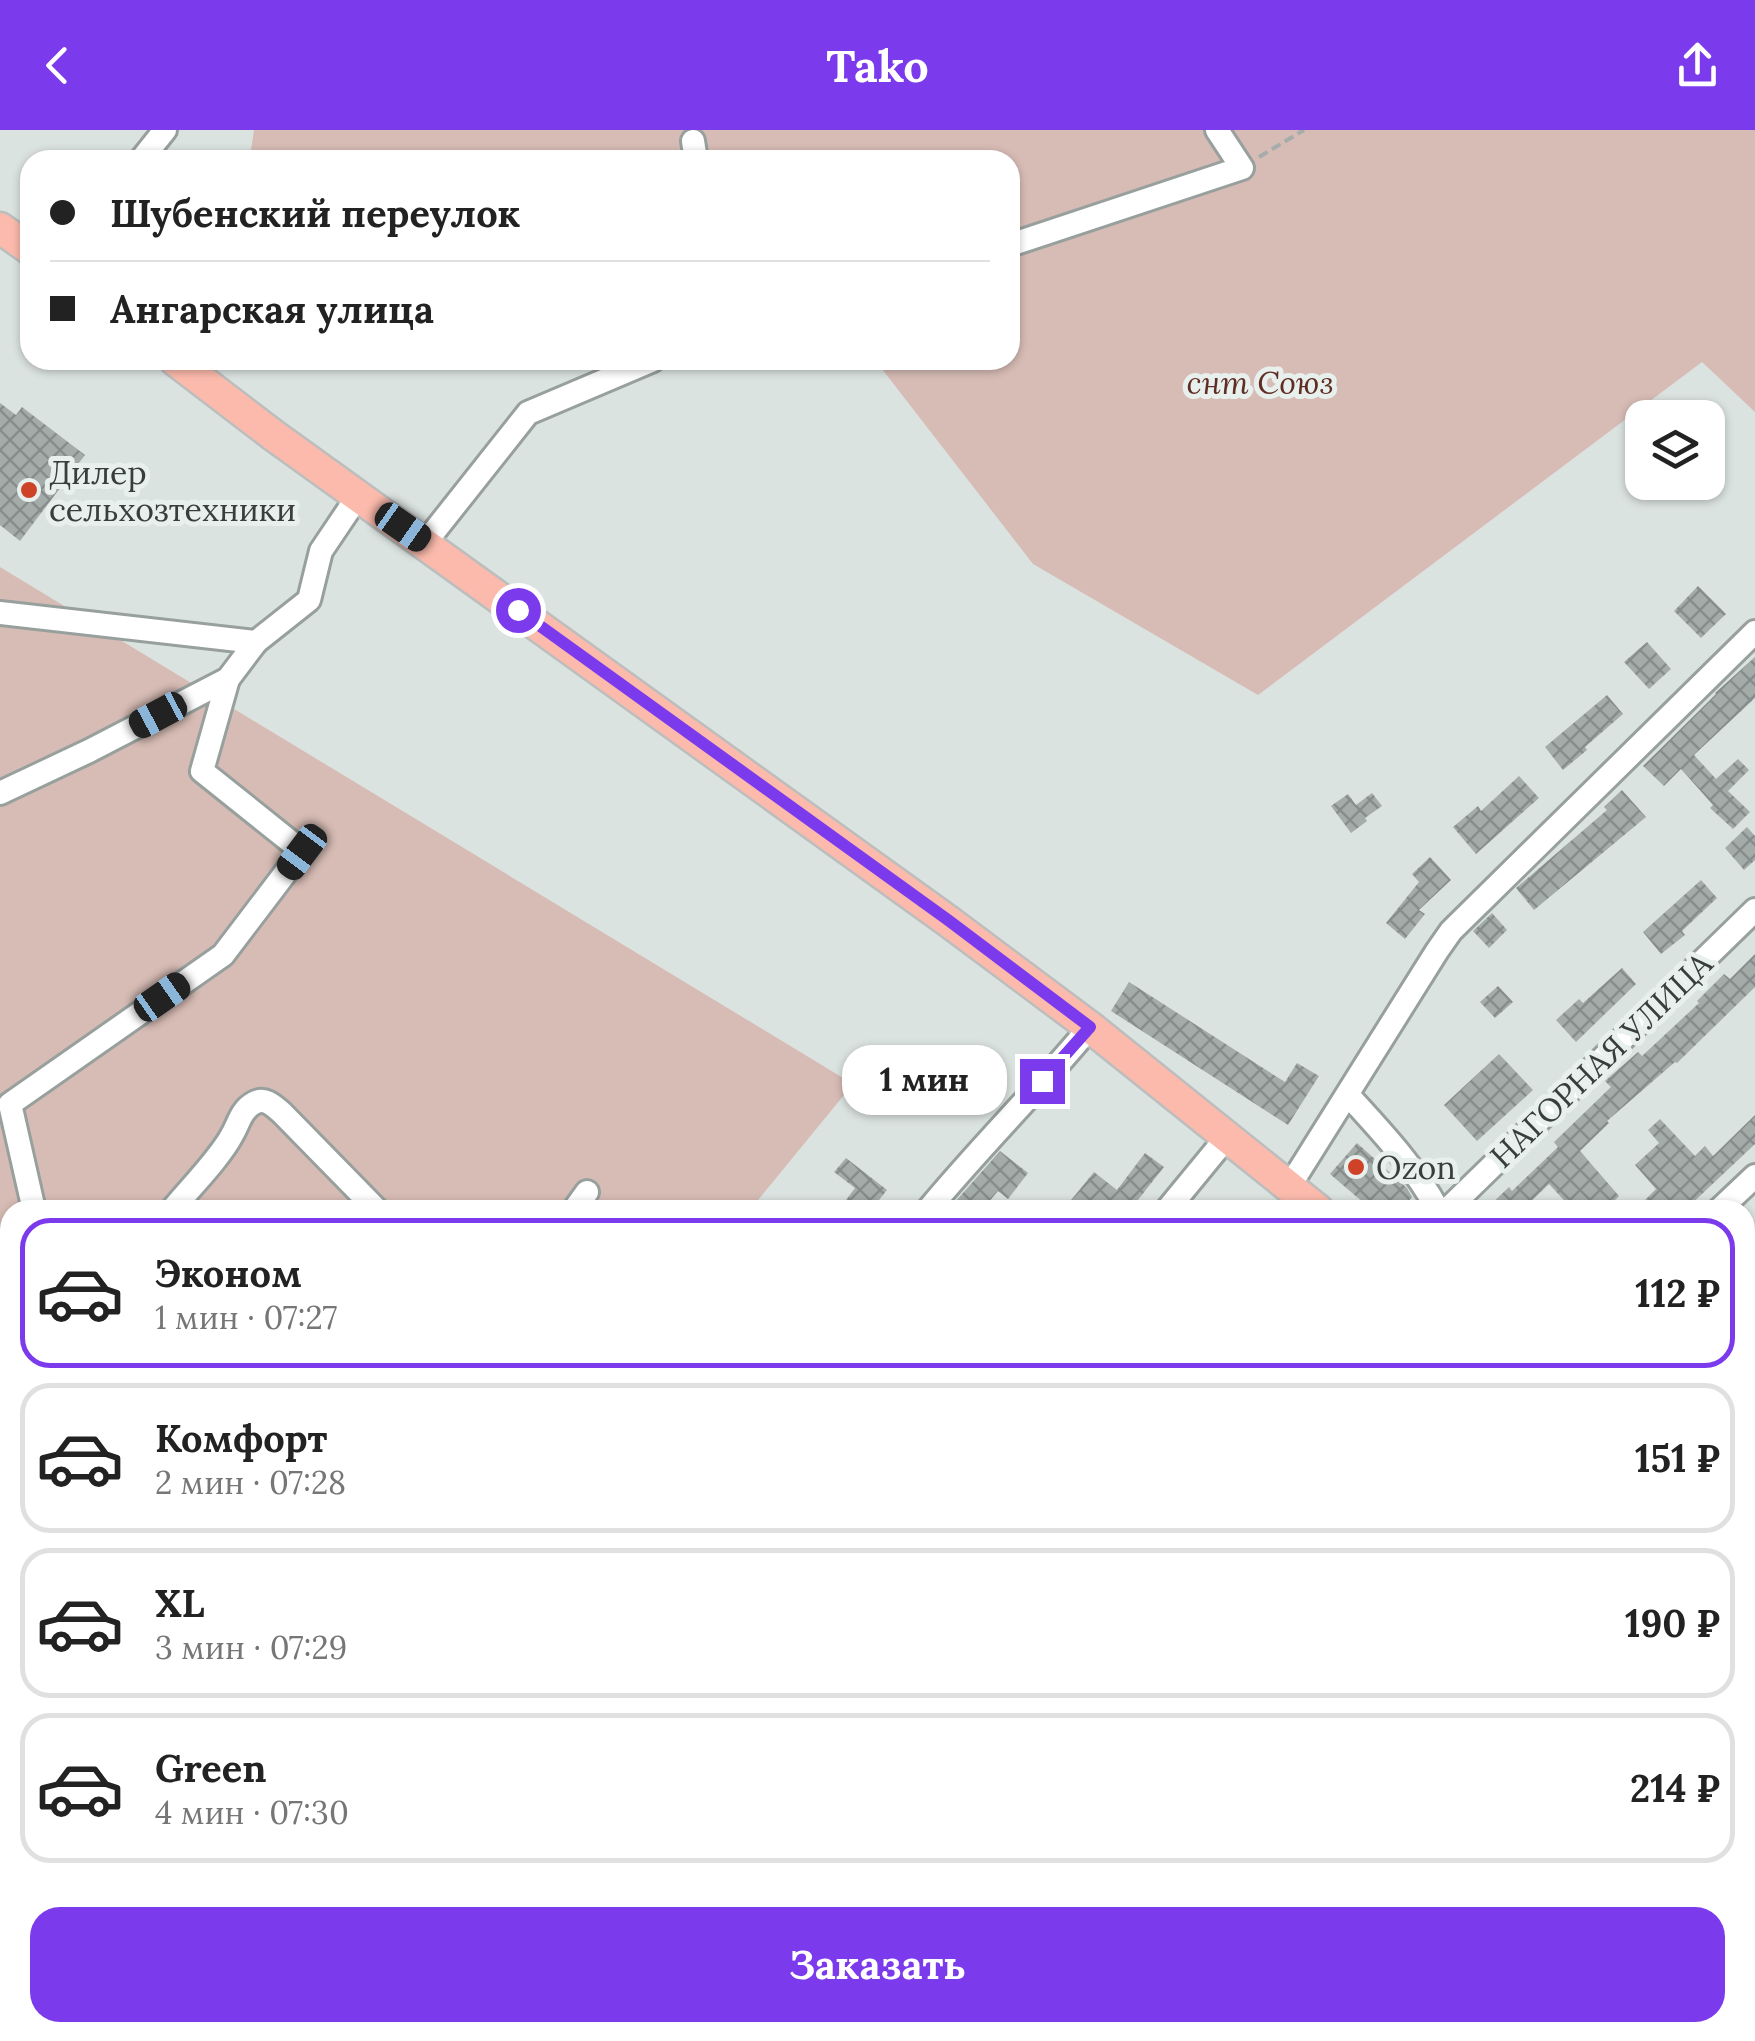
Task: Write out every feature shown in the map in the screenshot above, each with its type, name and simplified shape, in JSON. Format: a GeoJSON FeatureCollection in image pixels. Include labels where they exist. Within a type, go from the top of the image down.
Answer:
{"type":"FeatureCollection","features":[{"type":"Feature","properties":{"kind":"main road"},"geometry":{"type":"LineString","coordinates":[[188,370],[948,920],[1090,1027],[1305,1200]]}},
{"type":"Feature","properties":{"kind":"street"},"geometry":{"type":"LineString","coordinates":[[149,150],[165,130]]}},
{"type":"Feature","properties":{"kind":"street"},"geometry":{"type":"LineString","coordinates":[[1020,242],[1242,168],[1217,130]]}},
{"type":"Feature","properties":{"kind":"street"},"geometry":{"type":"LineString","coordinates":[[425,543],[528,413],[629,370]]}},
{"type":"Feature","properties":{"kind":"street"},"geometry":{"type":"LineString","coordinates":[[32,1200],[10,1104],[222,954],[302,852],[202,771],[228,679],[256,642],[309,600],[321,551],[358,496]]}},
{"type":"Feature","properties":{"kind":"street"},"geometry":{"type":"LineString","coordinates":[[0,613],[256,642]]}},
{"type":"Feature","properties":{"kind":"street"},"geometry":{"type":"LineString","coordinates":[[1289,1187],[1436,950],[1451,932],[1755,632]]}},
{"type":"Feature","properties":{"kind":"street"},"geometry":{"type":"LineString","coordinates":[[0,793],[228,679]]}},
{"type":"Feature","properties":{"kind":"street","name":"НАГОРНАЯ УЛИЦА"},"geometry":{"type":"LineString","coordinates":[[1457,1200],[1755,910]]}},
{"type":"Feature","properties":{"kind":"street"},"geometry":{"type":"LineString","coordinates":[[936,1200],[1090,1027]]}},
{"type":"Feature","properties":{"kind":"street"},"geometry":{"type":"LineString","coordinates":[[1348,1095],[1407,1162],[1433,1200]]}},
{"type":"Feature","properties":{"kind":"street"},"geometry":{"type":"LineString","coordinates":[[180,1200],[230,1139],[239,1118],[259,1101],[266,1101],[282,1112],[364,1200]]}},
{"type":"Feature","properties":{"kind":"street"},"geometry":{"type":"LineString","coordinates":[[1175,1200],[1227,1136]]}},
{"type":"Feature","properties":{"kind":"street"},"geometry":{"type":"LineString","coordinates":[[1730,1200],[1755,1176]]}},
{"type":"Feature","properties":{"kind":"path"},"geometry":{"type":"LineString","coordinates":[[1242,168],[1304,130]]}},
{"type":"Feature","properties":{"kind":"green space","name":"снт Союз"},"geometry":{"type":"Polygon","coordinates":[[[254,130],[1755,130],[1755,412],[1702,362],[1651,400],[1625,400],[1625,420],[1258,695],[1033,564],[883,370],[1020,370],[1020,150],[251,150],[254,130]]]}},
{"type":"Feature","properties":{"kind":"green space"},"geometry":{"type":"Polygon","coordinates":[[[0,567],[853,1084],[758,1200],[0,1200],[0,567]]]}},
{"type":"Feature","properties":{"kind":"building","name":"Дилер сельхозтехники"},"geometry":{"type":"Polygon","coordinates":[[[0,403],[16,415],[22,407],[85,455],[20,541],[0,525],[0,403]]]}},
{"type":"Feature","properties":{"kind":"building"},"geometry":{"type":"Polygon","coordinates":[[[1698,586],[1726,614],[1701,638],[1674,611],[1698,586]]]}},
{"type":"Feature","properties":{"kind":"building"},"geometry":{"type":"Polygon","coordinates":[[[1647,642],[1671,669],[1649,689],[1624,662],[1647,642]]]}},
{"type":"Feature","properties":{"kind":"building"},"geometry":{"type":"Polygon","coordinates":[[[1755,657],[1755,698],[1694,755],[1716,779],[1738,759],[1749,770],[1728,791],[1750,812],[1733,829],[1710,808],[1713,805],[1681,769],[1664,786],[1643,766],[1755,657]]]}},
{"type":"Feature","properties":{"kind":"building"},"geometry":{"type":"Polygon","coordinates":[[[1607,695],[1623,714],[1563,770],[1545,747],[1607,695]]]}},
{"type":"Feature","properties":{"kind":"building"},"geometry":{"type":"Polygon","coordinates":[[[1519,776],[1539,798],[1476,854],[1453,827],[1478,806],[1481,811],[1519,776]]]}},
{"type":"Feature","properties":{"kind":"building"},"geometry":{"type":"Polygon","coordinates":[[[1622,790],[1646,817],[1534,910],[1516,888],[1607,810],[1604,807],[1622,790]]]}},
{"type":"Feature","properties":{"kind":"building"},"geometry":{"type":"Polygon","coordinates":[[[1372,793],[1382,806],[1351,833],[1331,806],[1348,794],[1356,805],[1372,793]]]}},
{"type":"Feature","properties":{"kind":"building"},"geometry":{"type":"Polygon","coordinates":[[[1747,827],[1755,836],[1755,860],[1744,870],[1725,848],[1747,827]]]}},
{"type":"Feature","properties":{"kind":"building"},"geometry":{"type":"Polygon","coordinates":[[[1430,857],[1451,880],[1419,910],[1425,914],[1405,939],[1386,923],[1419,882],[1412,874],[1430,857]]]}},
{"type":"Feature","properties":{"kind":"building"},"geometry":{"type":"Polygon","coordinates":[[[1701,880],[1717,898],[1682,931],[1685,935],[1661,954],[1643,932],[1701,880]]]}},
{"type":"Feature","properties":{"kind":"building"},"geometry":{"type":"Polygon","coordinates":[[[1492,913],[1507,930],[1489,948],[1473,931],[1492,913]]]}},
{"type":"Feature","properties":{"kind":"building"},"geometry":{"type":"Polygon","coordinates":[[[1755,954],[1755,987],[1677,1063],[1607,1121],[1580,1151],[1619,1196],[1615,1200],[1564,1200],[1549,1184],[1532,1200],[1495,1200],[1509,1187],[1512,1191],[1558,1147],[1554,1142],[1611,1087],[1605,1081],[1638,1052],[1642,1056],[1724,974],[1730,979],[1755,954]]]}},
{"type":"Feature","properties":{"kind":"building"},"geometry":{"type":"Polygon","coordinates":[[[1622,968],[1636,984],[1576,1042],[1556,1020],[1579,999],[1583,1003],[1622,968]]]}},
{"type":"Feature","properties":{"kind":"building"},"geometry":{"type":"Polygon","coordinates":[[[1129,982],[1285,1082],[1297,1063],[1319,1076],[1288,1125],[1111,1011],[1129,982]]]}},
{"type":"Feature","properties":{"kind":"building"},"geometry":{"type":"Polygon","coordinates":[[[1498,986],[1513,1002],[1495,1018],[1480,1002],[1498,986]]]}},
{"type":"Feature","properties":{"kind":"building"},"geometry":{"type":"Polygon","coordinates":[[[1499,1054],[1533,1090],[1477,1141],[1444,1105],[1499,1054]]]}},
{"type":"Feature","properties":{"kind":"building"},"geometry":{"type":"Polygon","coordinates":[[[1755,1115],[1755,1144],[1696,1200],[1645,1200],[1656,1189],[1635,1165],[1659,1143],[1648,1130],[1660,1119],[1695,1156],[1705,1146],[1713,1156],[1755,1115]]]}},
{"type":"Feature","properties":{"kind":"building"},"geometry":{"type":"Polygon","coordinates":[[[1357,1143],[1412,1197],[1360,1200],[1330,1174],[1357,1143]]]}},
{"type":"Feature","properties":{"kind":"building"},"geometry":{"type":"Polygon","coordinates":[[[1000,1151],[1028,1173],[1008,1199],[998,1191],[990,1200],[957,1200],[1000,1151]]]}},
{"type":"Feature","properties":{"kind":"building"},"geometry":{"type":"Polygon","coordinates":[[[1145,1153],[1164,1167],[1138,1200],[1071,1200],[1094,1172],[1117,1190],[1145,1153]]]}},
{"type":"Feature","properties":{"kind":"building"},"geometry":{"type":"Polygon","coordinates":[[[846,1158],[887,1190],[879,1200],[846,1200],[855,1188],[834,1172],[846,1158]]]}},
{"type":"Feature","properties":{"kind":"place","name":"Дилер сельхозтехники"},"geometry":{"type":"Point","coordinates":[29,490]}},
{"type":"Feature","properties":{"kind":"place","name":"Ozon"},"geometry":{"type":"Point","coordinates":[1356,1167]}},
{"type":"Feature","properties":{"kind":"route"},"geometry":{"type":"LineString","coordinates":[[518,610],[1090,1027],[1042,1081]]}}]}
